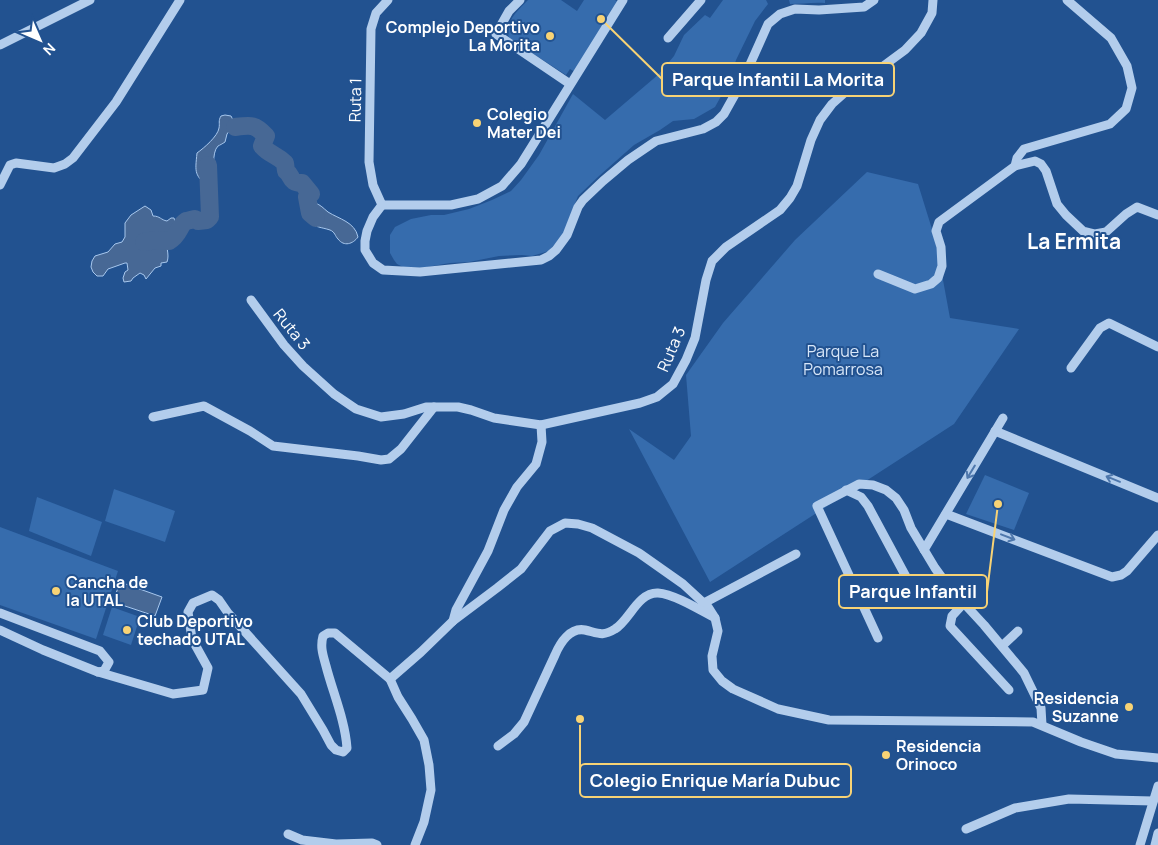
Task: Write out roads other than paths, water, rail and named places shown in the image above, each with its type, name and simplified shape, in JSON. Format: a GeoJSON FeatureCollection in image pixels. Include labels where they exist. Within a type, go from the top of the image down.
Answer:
{"type":"FeatureCollection","features":[{"type":"Feature","properties":{"kind":"street"},"geometry":{"type":"LineString","coordinates":[[0,45],[90,0]]}},
{"type":"Feature","properties":{"kind":"street"},"geometry":{"type":"LineString","coordinates":[[0,184],[10,165],[16,163],[54,168],[65,164],[73,158],[116,102],[180,0]]}},
{"type":"Feature","properties":{"kind":"street","name":"Ruta 1"},"geometry":{"type":"LineString","coordinates":[[382,205],[373,184],[369,162],[371,29],[376,13],[388,0]]}},
{"type":"Feature","properties":{"kind":"street"},"geometry":{"type":"LineString","coordinates":[[520,0],[509,11],[496,34],[570,84]]}},
{"type":"Feature","properties":{"kind":"street"},"geometry":{"type":"LineString","coordinates":[[668,38],[701,0]]}},
{"type":"Feature","properties":{"kind":"street"},"geometry":{"type":"LineString","coordinates":[[619,1],[521,164],[502,186],[478,199],[451,205],[382,205],[373,217],[365,241],[365,250],[373,263],[383,270],[420,272],[541,260],[549,256],[567,235],[578,207],[583,200],[628,160],[656,141],[703,129],[716,122],[724,114],[743,80],[768,24],[780,14],[795,9],[819,10],[864,7],[874,0]]}},
{"type":"Feature","properties":{"kind":"street","name":"Ruta 3"},"geometry":{"type":"LineString","coordinates":[[251,300],[284,345],[303,366],[334,394],[356,409],[381,416],[404,414],[426,407],[458,407],[494,418],[541,425],[640,403],[657,397],[673,384],[695,338],[706,280],[712,261],[726,247],[780,210],[797,186],[811,140],[820,120],[832,104],[850,88],[905,50],[921,33],[932,14],[933,0]]}},
{"type":"Feature","properties":{"kind":"street"},"geometry":{"type":"LineString","coordinates":[[878,274],[915,289],[931,284],[938,278],[942,266],[941,247],[936,231],[939,222],[1010,171],[1024,149],[1110,124],[1126,109],[1132,88],[1127,66],[1111,38],[1066,0]]}},
{"type":"Feature","properties":{"kind":"street"},"geometry":{"type":"LineString","coordinates":[[1014,166],[1035,161],[1041,164],[1050,179],[1057,204],[1083,231],[1095,234],[1106,232],[1137,207],[1158,215]]}},
{"type":"Feature","properties":{"kind":"street"},"geometry":{"type":"LineString","coordinates":[[1071,368],[1100,328],[1109,323],[1158,347]]}},
{"type":"Feature","properties":{"kind":"street"},"geometry":{"type":"LineString","coordinates":[[153,417],[204,406],[273,446],[381,460],[390,459],[401,449],[434,407]]}},
{"type":"Feature","properties":{"kind":"street"},"geometry":{"type":"LineString","coordinates":[[924,550],[1003,418]]}},
{"type":"Feature","properties":{"kind":"street"},"geometry":{"type":"LineString","coordinates":[[453,621],[456,610],[488,551],[504,510],[517,487],[536,464],[542,442],[541,425]]}},
{"type":"Feature","properties":{"kind":"street"},"geometry":{"type":"LineString","coordinates":[[995,431],[1158,498]]}},
{"type":"Feature","properties":{"kind":"street"},"geometry":{"type":"LineString","coordinates":[[878,638],[817,506],[859,484],[873,485],[886,490],[896,498],[935,568],[1024,674],[1040,708],[1042,726]]}},
{"type":"Feature","properties":{"kind":"street"},"geometry":{"type":"LineString","coordinates":[[846,490],[861,497],[868,506],[918,599]]}},
{"type":"Feature","properties":{"kind":"street"},"geometry":{"type":"LineString","coordinates":[[946,514],[1112,577],[1127,571],[1158,535]]}},
{"type":"Feature","properties":{"kind":"street"},"geometry":{"type":"LineString","coordinates":[[390,679],[453,621],[521,569],[550,531],[565,523],[578,524],[592,528],[639,553],[683,584],[704,602],[715,618],[718,631],[712,656],[713,670],[733,689],[778,709],[829,720],[1033,722],[1116,754],[1158,758]]}},
{"type":"Feature","properties":{"kind":"street"},"geometry":{"type":"LineString","coordinates":[[704,602],[796,554]]}},
{"type":"Feature","properties":{"kind":"street"},"geometry":{"type":"LineString","coordinates":[[498,746],[514,734],[524,722],[557,650],[566,637],[577,630],[585,630],[601,635],[616,629],[638,603],[656,593],[668,595],[715,618]]}},
{"type":"Feature","properties":{"kind":"street"},"geometry":{"type":"LineString","coordinates":[[0,630],[98,672],[173,694],[203,690],[208,668],[192,639],[188,612],[193,603],[212,595],[219,600],[228,614],[301,694],[331,745],[336,750],[343,752],[347,748],[346,736],[321,644],[323,636],[335,632],[390,679],[398,697],[424,740],[431,790],[424,822],[415,845]]}},
{"type":"Feature","properties":{"kind":"street"},"geometry":{"type":"LineString","coordinates":[[964,603],[952,616],[950,626],[1009,690]]}},
{"type":"Feature","properties":{"kind":"street"},"geometry":{"type":"LineString","coordinates":[[0,613],[100,651],[109,662],[104,671],[98,672]]}},
{"type":"Feature","properties":{"kind":"street"},"geometry":{"type":"LineString","coordinates":[[1002,646],[1018,631]]}},
{"type":"Feature","properties":{"kind":"street"},"geometry":{"type":"LineString","coordinates":[[1140,845],[1158,786]]}},
{"type":"Feature","properties":{"kind":"street"},"geometry":{"type":"LineString","coordinates":[[966,829],[1014,808],[1070,799],[1153,801]]}},
{"type":"Feature","properties":{"kind":"street"},"geometry":{"type":"LineString","coordinates":[[1155,845],[1158,833]]}},
{"type":"Feature","properties":{"kind":"street"},"geometry":{"type":"LineString","coordinates":[[288,834],[302,840],[336,844],[372,843],[377,845]]}},
{"type":"Feature","properties":{"kind":"waterway"},"geometry":{"type":"LineString","coordinates":[[235,127],[252,126],[259,129],[266,136],[262,146],[285,163],[286,171],[293,181],[302,183],[311,194],[307,197],[310,213],[316,218]]}},
{"type":"Feature","properties":{"kind":"waterway"},"geometry":{"type":"LineString","coordinates":[[144,242],[169,241],[173,239],[186,221],[195,219],[198,221],[207,220],[210,217],[208,165]]}},
{"type":"Feature","properties":{"kind":"place","name":"Parque Infantil La Morita"},"geometry":{"type":"Point","coordinates":[601,19]}},
{"type":"Feature","properties":{"kind":"place","name":"Complejo Deportivo La Morita"},"geometry":{"type":"Point","coordinates":[550,36]}},
{"type":"Feature","properties":{"kind":"place","name":"Colegio Mater Dei"},"geometry":{"type":"Point","coordinates":[477,123]}},
{"type":"Feature","properties":{"kind":"place","name":"Parque Infantil"},"geometry":{"type":"Point","coordinates":[998,504]}},
{"type":"Feature","properties":{"kind":"place","name":"Cancha de la UTAL"},"geometry":{"type":"Point","coordinates":[56,591]}},
{"type":"Feature","properties":{"kind":"place","name":"Club Deportivo techado UTAL"},"geometry":{"type":"Point","coordinates":[127,630]}},
{"type":"Feature","properties":{"kind":"place","name":"Residencia Suzanne"},"geometry":{"type":"Point","coordinates":[1129,707]}},
{"type":"Feature","properties":{"kind":"place","name":"Colegio Enrique María Dubuc"},"geometry":{"type":"Point","coordinates":[580,719]}},
{"type":"Feature","properties":{"kind":"place","name":"Residencia Orinoco"},"geometry":{"type":"Point","coordinates":[886,755]}},
{"type":"Feature","properties":{"kind":"district","name":"La Ermita"},"geometry":{"type":"Point","coordinates":[1074,242]}},
{"type":"Feature","properties":{"kind":"park label","name":"Parque La Pomarrosa"},"geometry":{"type":"Point","coordinates":[843,360]}}]}
